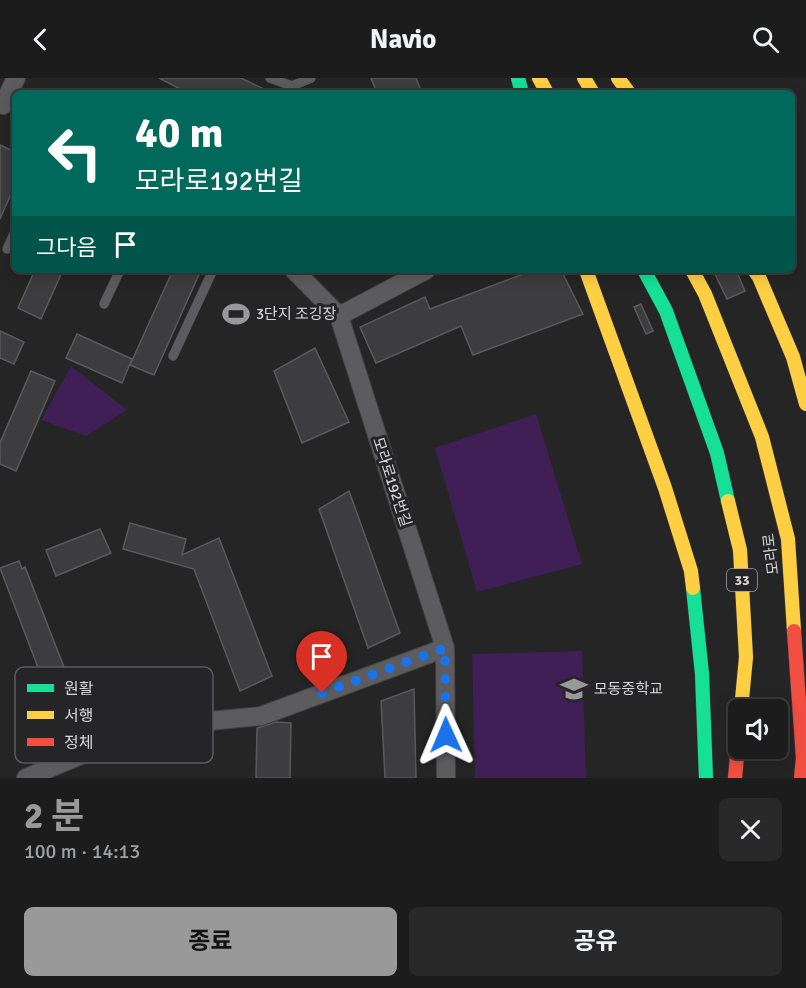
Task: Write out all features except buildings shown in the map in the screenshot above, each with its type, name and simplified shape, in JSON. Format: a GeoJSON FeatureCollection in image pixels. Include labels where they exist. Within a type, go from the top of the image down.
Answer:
{"type":"FeatureCollection","features":[{"type":"Feature","properties":{"kind":"main road"},"geometry":{"type":"LineString","coordinates":[[587,273],[665,488],[691,571],[702,674],[706,778]]}},
{"type":"Feature","properties":{"kind":"main road","name":"모라로"},"geometry":{"type":"LineString","coordinates":[[646,273],[666,311],[717,453],[740,550],[746,657],[742,699]]}},
{"type":"Feature","properties":{"kind":"main road","name":"모라로"},"geometry":{"type":"LineString","coordinates":[[694,273],[705,294],[762,437],[788,539],[803,758],[801,778]]}},
{"type":"Feature","properties":{"kind":"main road"},"geometry":{"type":"LineString","coordinates":[[756,273],[793,357],[806,404]]}},
{"type":"Feature","properties":{"kind":"main road"},"geometry":{"type":"LineString","coordinates":[[735,778],[737,759]]}},
{"type":"Feature","properties":{"kind":"street"},"geometry":{"type":"LineString","coordinates":[[6,106],[16,78]]}},
{"type":"Feature","properties":{"kind":"street","name":"모라로192번길"},"geometry":{"type":"LineString","coordinates":[[297,273],[339,316],[445,648],[446,778]]}},
{"type":"Feature","properties":{"kind":"street"},"geometry":{"type":"LineString","coordinates":[[339,316],[420,273]]}},
{"type":"Feature","properties":{"kind":"street"},"geometry":{"type":"LineString","coordinates":[[213,721],[261,716],[445,648]]}},
{"type":"Feature","properties":{"kind":"street"},"geometry":{"type":"LineString","coordinates":[[26,778],[63,763]]}},
{"type":"Feature","properties":{"kind":"lane"},"geometry":{"type":"LineString","coordinates":[[270,78],[292,86],[311,78]]}},
{"type":"Feature","properties":{"kind":"lane"},"geometry":{"type":"LineString","coordinates":[[7,249],[12,238]]}},
{"type":"Feature","properties":{"kind":"lane"},"geometry":{"type":"LineString","coordinates":[[104,304],[119,273]]}},
{"type":"Feature","properties":{"kind":"lane"},"geometry":{"type":"LineString","coordinates":[[173,356],[212,273]]}},
{"type":"Feature","properties":{"kind":"shaded area"},"geometry":{"type":"Polygon","coordinates":[[[71,366],[127,410],[86,436],[41,420],[71,366]]]}},
{"type":"Feature","properties":{"kind":"shaded area"},"geometry":{"type":"Polygon","coordinates":[[[536,414],[582,564],[477,592],[435,448],[536,414]]]}},
{"type":"Feature","properties":{"kind":"shaded area"},"geometry":{"type":"Polygon","coordinates":[[[582,651],[586,778],[475,778],[472,654],[582,651]]]}},
{"type":"Feature","properties":{"kind":"traffic: fast"},"geometry":{"type":"LineString","coordinates":[[518,78],[521,90]]}},
{"type":"Feature","properties":{"kind":"traffic: fast"},"geometry":{"type":"LineString","coordinates":[[646,273],[666,311],[717,453],[728,501]]}},
{"type":"Feature","properties":{"kind":"traffic: fast"},"geometry":{"type":"LineString","coordinates":[[693,588],[702,674],[706,778]]}},
{"type":"Feature","properties":{"kind":"traffic: slow"},"geometry":{"type":"LineString","coordinates":[[539,78],[545,90]]}},
{"type":"Feature","properties":{"kind":"traffic: slow"},"geometry":{"type":"LineString","coordinates":[[584,78],[591,90]]}},
{"type":"Feature","properties":{"kind":"traffic: slow"},"geometry":{"type":"LineString","coordinates":[[618,78],[627,90]]}},
{"type":"Feature","properties":{"kind":"traffic: slow"},"geometry":{"type":"LineString","coordinates":[[587,273],[665,488],[691,571],[693,588]]}},
{"type":"Feature","properties":{"kind":"traffic: slow"},"geometry":{"type":"LineString","coordinates":[[694,273],[705,294],[762,437],[788,539],[794,631]]}},
{"type":"Feature","properties":{"kind":"traffic: slow"},"geometry":{"type":"LineString","coordinates":[[756,273],[793,357],[806,404]]}},
{"type":"Feature","properties":{"kind":"traffic: slow"},"geometry":{"type":"LineString","coordinates":[[728,501],[740,550],[746,657],[742,699]]}},
{"type":"Feature","properties":{"kind":"traffic: jam"},"geometry":{"type":"LineString","coordinates":[[794,631],[803,758],[801,778]]}},
{"type":"Feature","properties":{"kind":"traffic: jam"},"geometry":{"type":"LineString","coordinates":[[735,778],[737,759]]}},
{"type":"Feature","properties":{"kind":"place","name":"3단지 조깅장"},"geometry":{"type":"Point","coordinates":[236,314]}},
{"type":"Feature","properties":{"kind":"place","name":"모동중학교"},"geometry":{"type":"Point","coordinates":[574,689]}},
{"type":"Feature","properties":{"kind":"route"},"geometry":{"type":"LineString","coordinates":[[322,693],[445,648],[446,735]]}}]}
